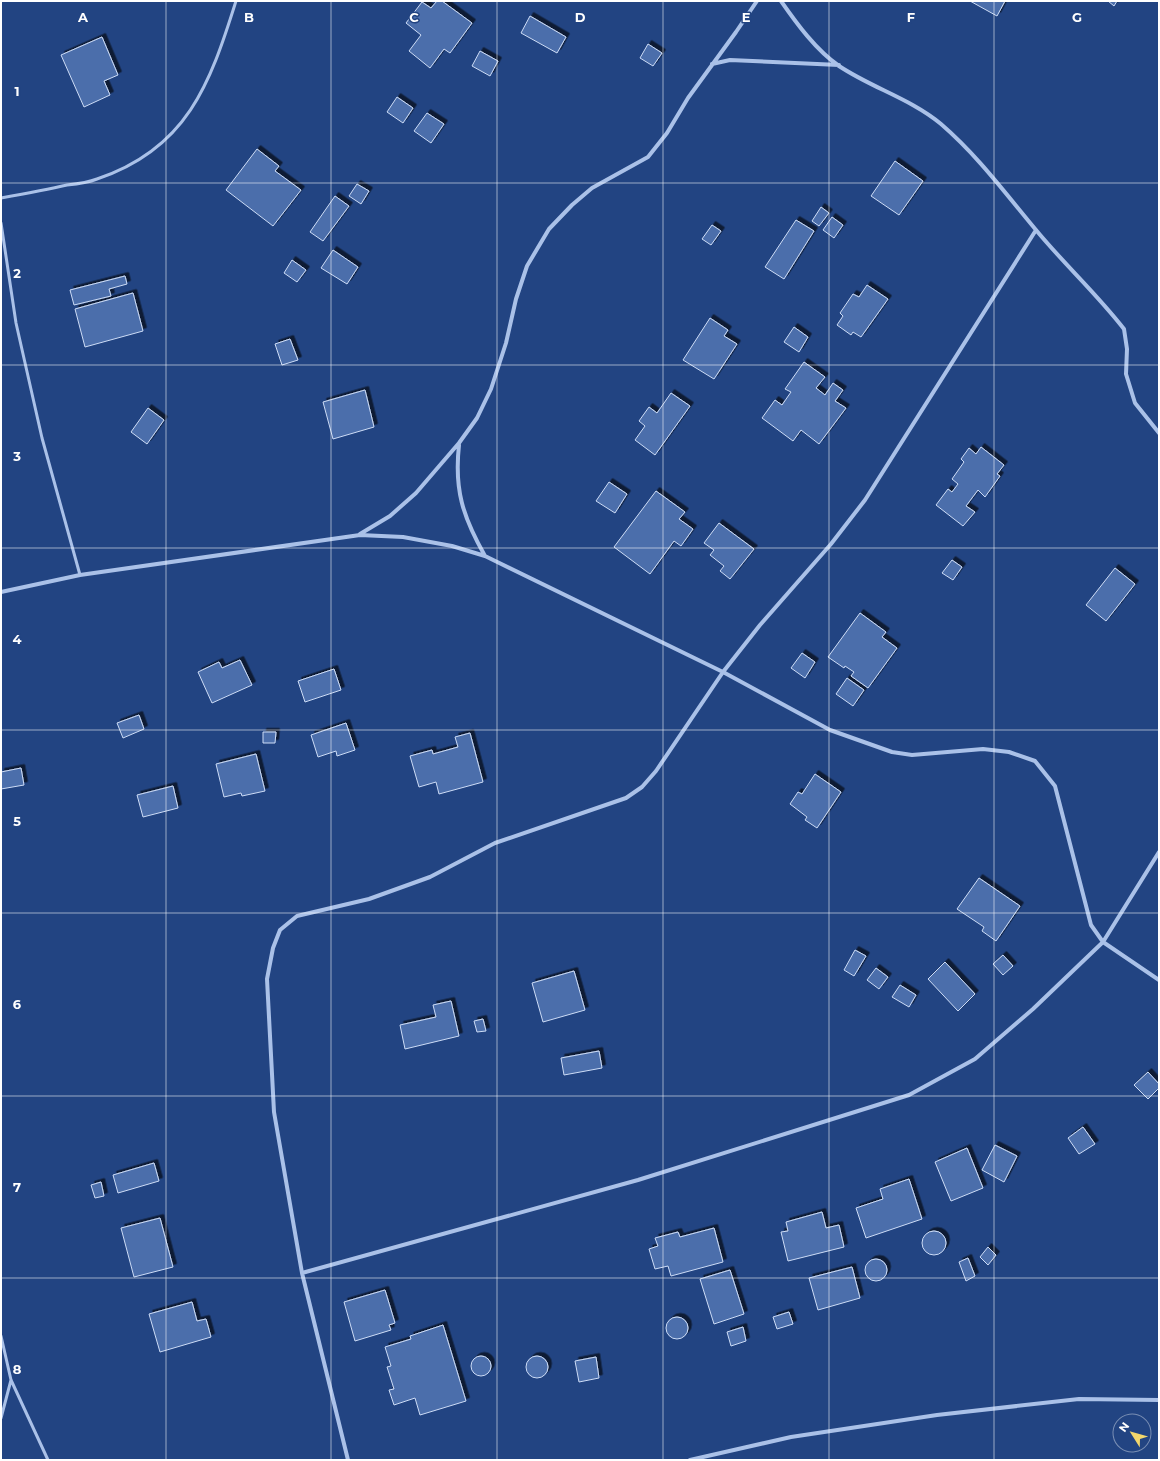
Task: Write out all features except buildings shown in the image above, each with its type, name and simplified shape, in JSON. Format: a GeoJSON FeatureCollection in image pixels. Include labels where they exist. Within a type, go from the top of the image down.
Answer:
{"type":"FeatureCollection","features":[{"type":"Feature","properties":{"kind":"street"},"geometry":{"type":"LineString","coordinates":[[360,534],[390,516],[411,497],[459,444],[477,418],[491,389],[506,343],[516,299],[527,266],[549,229],[572,205],[592,188],[648,157],[667,133],[688,98],[757,1]]}},
{"type":"Feature","properties":{"kind":"street"},"geometry":{"type":"LineString","coordinates":[[781,1],[808,36],[839,65],[912,104],[939,123],[962,143],[988,170],[1036,230],[1124,329],[1127,349],[1126,374],[1135,403],[1159,433]]}},
{"type":"Feature","properties":{"kind":"street"},"geometry":{"type":"LineString","coordinates":[[712,64],[730,60],[839,65]]}},
{"type":"Feature","properties":{"kind":"street"},"geometry":{"type":"LineString","coordinates":[[348,1460],[302,1273],[274,1112],[267,979],[273,948],[280,930],[297,916],[369,898],[423,879],[495,843],[626,798],[642,787],[656,771],[723,672],[760,625],[831,544],[865,500],[1036,230]]}},
{"type":"Feature","properties":{"kind":"street"},"geometry":{"type":"LineString","coordinates":[[459,444],[456,468],[459,492],[472,532],[485,556]]}},
{"type":"Feature","properties":{"kind":"street"},"geometry":{"type":"LineString","coordinates":[[1,592],[80,575],[360,534],[427,540],[485,556],[723,672],[830,730],[892,752],[912,755],[983,749],[1010,752],[1035,761],[1055,786],[1091,925],[1103,942],[1159,980]]}},
{"type":"Feature","properties":{"kind":"street"},"geometry":{"type":"LineString","coordinates":[[302,1273],[638,1180],[909,1096],[975,1058],[1033,1009],[1103,942],[1159,852]]}},
{"type":"Feature","properties":{"kind":"street"},"geometry":{"type":"LineString","coordinates":[[690,1460],[790,1437],[937,1415],[1079,1399],[1159,1400]]}},
{"type":"Feature","properties":{"kind":"lane"},"geometry":{"type":"LineString","coordinates":[[1,198],[96,180],[138,161],[176,131],[203,91],[236,1]]}},
{"type":"Feature","properties":{"kind":"lane"},"geometry":{"type":"LineString","coordinates":[[1,223],[18,331],[42,438],[80,575]]}},
{"type":"Feature","properties":{"kind":"lane"},"geometry":{"type":"LineString","coordinates":[[1,1336],[11,1380],[48,1460]]}},
{"type":"Feature","properties":{"kind":"lane"},"geometry":{"type":"LineString","coordinates":[[1,1418],[11,1380]]}}]}
